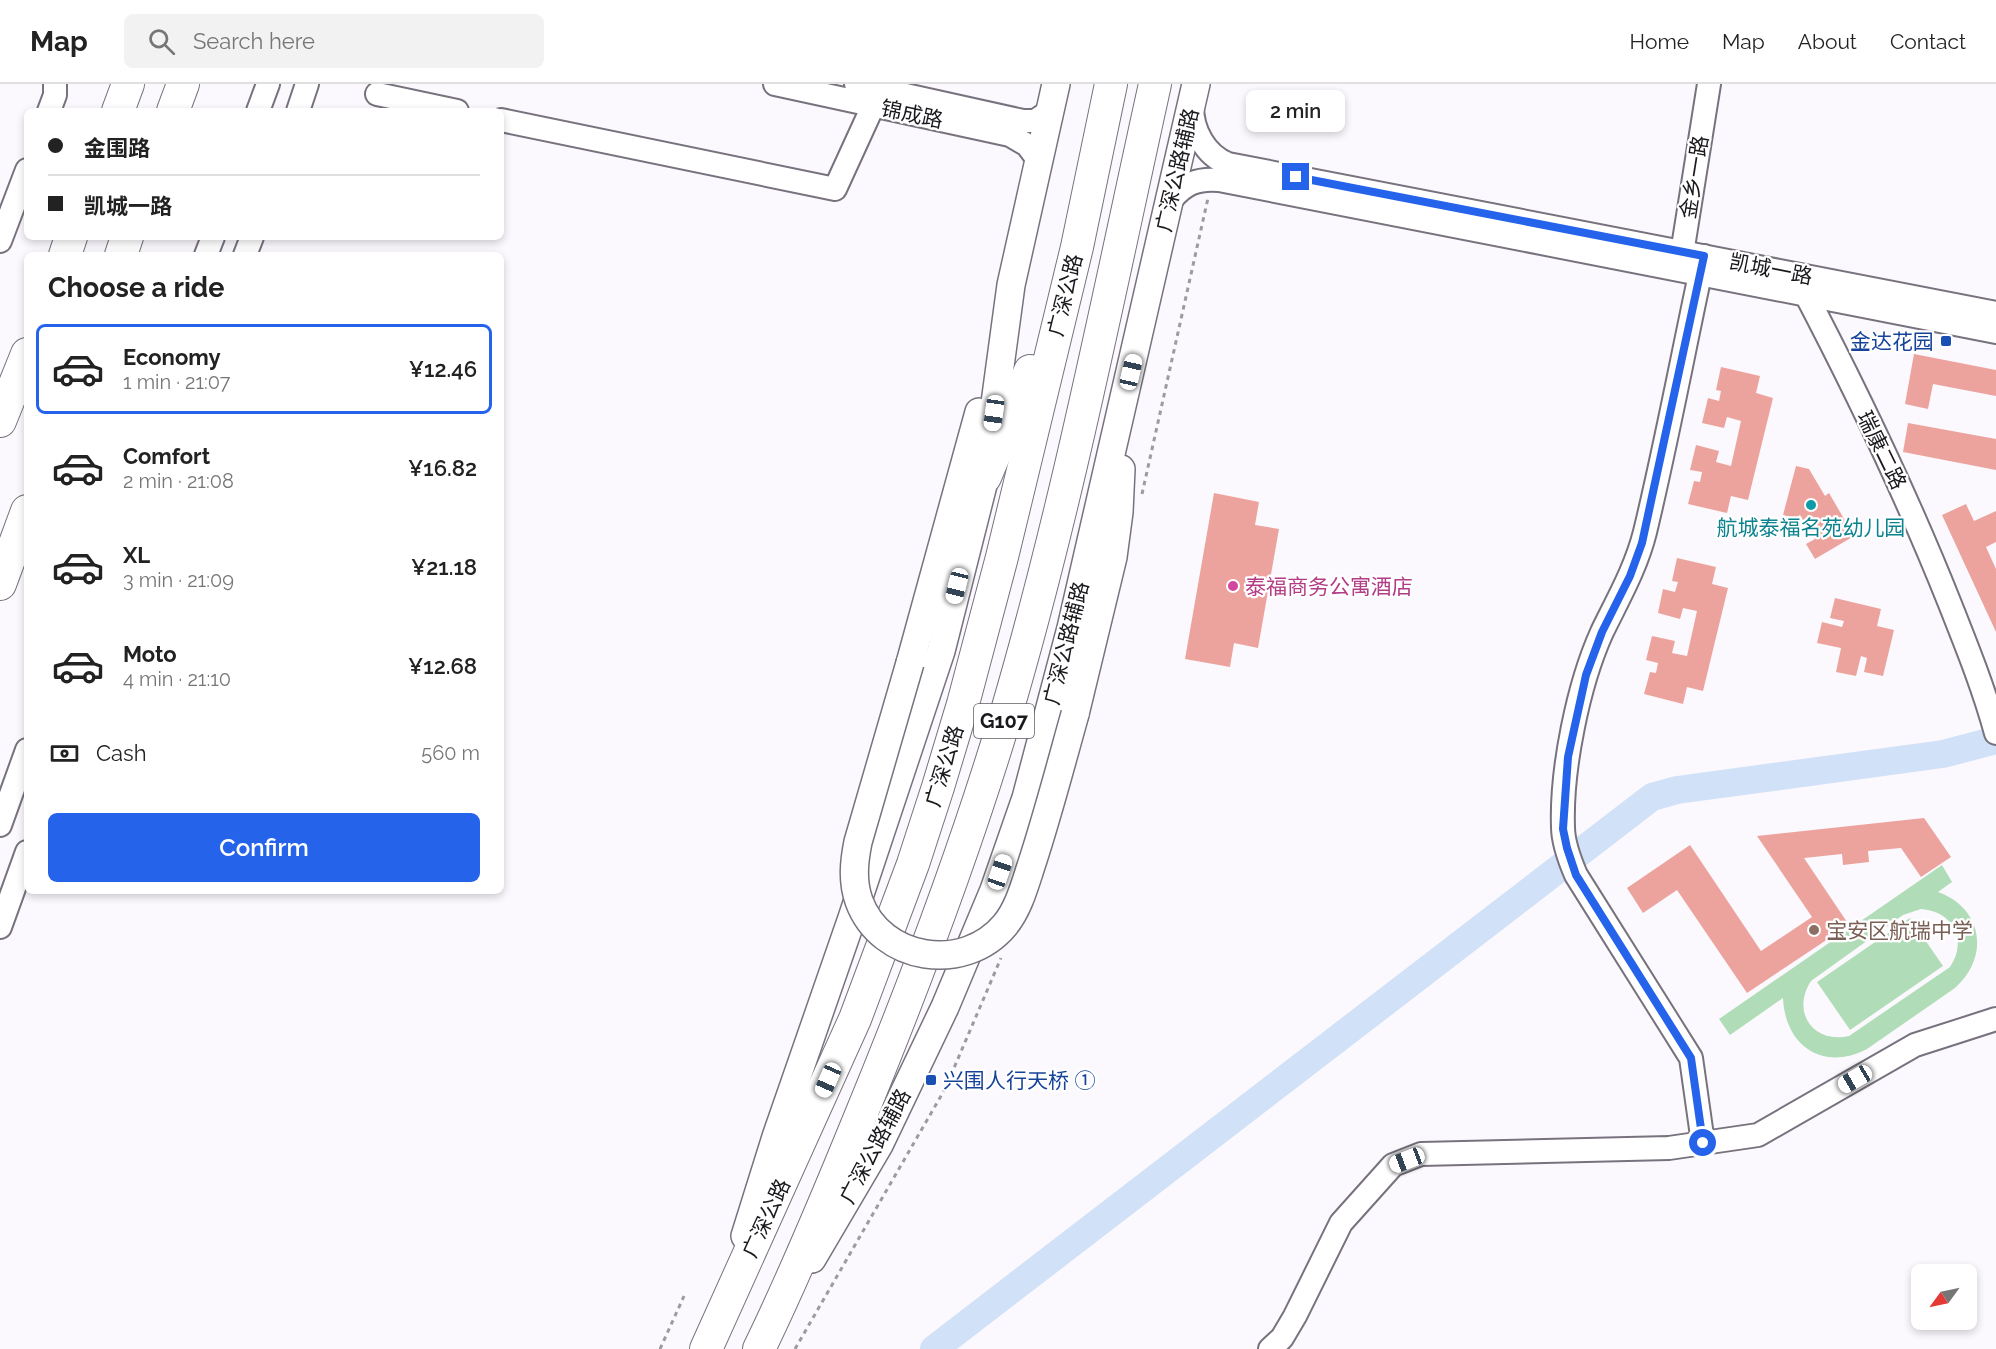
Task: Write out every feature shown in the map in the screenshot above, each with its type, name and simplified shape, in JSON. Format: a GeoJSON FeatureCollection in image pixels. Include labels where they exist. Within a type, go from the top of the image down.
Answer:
{"type":"FeatureCollection","features":[{"type":"Feature","properties":{"kind":"highway"},"geometry":{"type":"LineString","coordinates":[[119,108],[128,84]]}},
{"type":"Feature","properties":{"kind":"highway"},"geometry":{"type":"LineString","coordinates":[[174,108],[183,84]]}},
{"type":"Feature","properties":{"kind":"highway","name":"广深公路"},"geometry":{"type":"LineString","coordinates":[[711,1338],[855,1019],[913,864],[966,693],[1002,557],[1077,247],[1111,84]]}},
{"type":"Feature","properties":{"kind":"highway","name":"广深公路"},"geometry":{"type":"LineString","coordinates":[[764,1340],[836,1177],[891,1041],[977,809],[1005,718],[1043,579],[1155,84]]}},
{"type":"Feature","properties":{"kind":"highway"},"geometry":{"type":"LineString","coordinates":[[985,477],[1029,376],[1077,247]]}},
{"type":"Feature","properties":{"kind":"highway"},"geometry":{"type":"LineString","coordinates":[[0,421],[24,361]]}},
{"type":"Feature","properties":{"kind":"highway"},"geometry":{"type":"LineString","coordinates":[[0,584],[24,519]]}},
{"type":"Feature","properties":{"kind":"main road"},"geometry":{"type":"LineString","coordinates":[[1056,84],[1011,285],[958,493],[858,842],[854,872],[859,901],[875,927],[892,941],[911,951],[941,956],[970,951],[983,944],[1005,924],[1017,905],[1031,866],[1075,714],[1113,557],[1131,372]]}},
{"type":"Feature","properties":{"kind":"main road","name":"广深公路辅路"},"geometry":{"type":"LineString","coordinates":[[764,1340],[879,1145],[945,1007],[994,890],[1026,798],[1065,651],[1194,95]]}},
{"type":"Feature","properties":{"kind":"main road"},"geometry":{"type":"LineString","coordinates":[[711,1338],[776,1137],[941,651],[985,477],[1011,285]]}},
{"type":"Feature","properties":{"kind":"street"},"geometry":{"type":"LineString","coordinates":[[50,108],[55,95],[55,84]]}},
{"type":"Feature","properties":{"kind":"street"},"geometry":{"type":"LineString","coordinates":[[259,108],[268,84]]}},
{"type":"Feature","properties":{"kind":"street"},"geometry":{"type":"LineString","coordinates":[[299,108],[307,84]]}},
{"type":"Feature","properties":{"kind":"street","name":"锦成路"},"geometry":{"type":"LineString","coordinates":[[775,84],[1010,135],[1027,145],[1039,161]]}},
{"type":"Feature","properties":{"kind":"street","name":"锦成路"},"geometry":{"type":"LineString","coordinates":[[856,84],[1023,121],[1035,121],[1050,111]]}},
{"type":"Feature","properties":{"kind":"street","name":"金乡一路"},"geometry":{"type":"LineString","coordinates":[[1703,1143],[1691,1058],[1582,885],[1572,866],[1563,829],[1568,757],[1586,675],[1602,632],[1638,555],[1691,263],[1709,84]]}},
{"type":"Feature","properties":{"kind":"street"},"geometry":{"type":"LineString","coordinates":[[377,94],[443,108]]}},
{"type":"Feature","properties":{"kind":"street","name":"凯城一路"},"geometry":{"type":"LineString","coordinates":[[1194,95],[1194,125],[1204,144],[1218,160],[1228,164],[1691,263],[1806,295],[1996,332]]}},
{"type":"Feature","properties":{"kind":"street"},"geometry":{"type":"LineString","coordinates":[[504,121],[835,189],[873,106]]}},
{"type":"Feature","properties":{"kind":"street"},"geometry":{"type":"LineString","coordinates":[[0,241],[24,178]]}},
{"type":"Feature","properties":{"kind":"street","name":"凯城一路"},"geometry":{"type":"LineString","coordinates":[[1171,200],[1178,191],[1195,180],[1219,180],[1691,263],[1795,274],[1996,313]]}},
{"type":"Feature","properties":{"kind":"street","name":"瑞康二路"},"geometry":{"type":"LineString","coordinates":[[1795,274],[1886,455],[1914,518],[1966,645],[1996,733]]}},
{"type":"Feature","properties":{"kind":"street"},"geometry":{"type":"LineString","coordinates":[[0,825],[24,758]]}},
{"type":"Feature","properties":{"kind":"street"},"geometry":{"type":"LineString","coordinates":[[0,927],[24,860]]}},
{"type":"Feature","properties":{"kind":"street"},"geometry":{"type":"LineString","coordinates":[[1270,1349],[1282,1338],[1295,1316],[1341,1223],[1393,1165],[1421,1154],[1669,1148],[1758,1135],[1915,1045],[1996,1019]]}},
{"type":"Feature","properties":{"kind":"path"},"geometry":{"type":"LineString","coordinates":[[660,1349],[684,1296]]}},
{"type":"Feature","properties":{"kind":"green space"},"geometry":{"type":"Polygon","coordinates":[[[1942,865],[1952,882],[1938,892],[1953,899],[1965,909],[1972,921],[1977,948],[1966,976],[1955,988],[1867,1049],[1851,1055],[1836,1057],[1822,1056],[1809,1050],[1791,1029],[1785,1015],[1783,998],[1730,1035],[1719,1019],[1942,865]],[[1921,909],[1903,915],[1811,981],[1803,1004],[1809,1023],[1825,1035],[1849,1036],[1950,967],[1958,947],[1957,937],[1949,921],[1932,911],[1921,909]]]}},
{"type":"Feature","properties":{"kind":"green space"},"geometry":{"type":"Polygon","coordinates":[[[1910,918],[1943,966],[1850,1030],[1817,982],[1910,918]]]}},
{"type":"Feature","properties":{"kind":"building"},"geometry":{"type":"Polygon","coordinates":[[[1914,354],[1996,370],[1996,396],[1933,384],[1928,409],[1905,404],[1914,354]]]}},
{"type":"Feature","properties":{"kind":"building"},"geometry":{"type":"Polygon","coordinates":[[[1721,367],[1760,376],[1756,393],[1773,398],[1748,500],[1731,496],[1727,513],[1688,504],[1694,481],[1700,482],[1702,472],[1690,470],[1696,445],[1719,451],[1716,462],[1731,466],[1741,421],[1727,417],[1724,428],[1702,423],[1708,398],[1719,401],[1721,391],[1716,390],[1721,367]]]}},
{"type":"Feature","properties":{"kind":"building"},"geometry":{"type":"Polygon","coordinates":[[[1908,423],[1996,439],[1996,470],[1903,452],[1908,423]]]}},
{"type":"Feature","properties":{"kind":"building","name":"航城泰福名苑幼儿园"},"geometry":{"type":"Polygon","coordinates":[[[1796,466],[1809,469],[1825,496],[1829,493],[1854,536],[1815,559],[1806,544],[1815,539],[1800,515],[1795,518],[1783,515],[1796,466]]]}},
{"type":"Feature","properties":{"kind":"building","name":"泰福商务公寓酒店"},"geometry":{"type":"Polygon","coordinates":[[[1214,493],[1259,502],[1255,525],[1279,529],[1258,648],[1234,643],[1230,667],[1185,659],[1214,493]]]}},
{"type":"Feature","properties":{"kind":"building"},"geometry":{"type":"Polygon","coordinates":[[[1966,504],[1974,521],[1996,511],[1996,542],[1986,547],[1996,569],[1996,632],[1942,515],[1966,504]]]}},
{"type":"Feature","properties":{"kind":"building"},"geometry":{"type":"Polygon","coordinates":[[[1677,558],[1716,567],[1712,584],[1728,588],[1703,691],[1687,687],[1683,704],[1644,694],[1650,672],[1656,673],[1658,663],[1646,660],[1652,636],[1675,641],[1672,653],[1687,656],[1697,611],[1683,608],[1680,619],[1658,613],[1663,589],[1675,592],[1678,582],[1672,581],[1677,558]]]}},
{"type":"Feature","properties":{"kind":"building"},"geometry":{"type":"Polygon","coordinates":[[[1835,598],[1881,609],[1877,626],[1894,630],[1883,676],[1864,672],[1867,658],[1861,656],[1856,676],[1836,672],[1841,648],[1817,643],[1822,622],[1842,627],[1844,621],[1830,618],[1835,598]]]}},
{"type":"Feature","properties":{"kind":"building"},"geometry":{"type":"Polygon","coordinates":[[[1924,818],[1951,857],[1921,877],[1901,848],[1868,851],[1869,862],[1843,865],[1842,854],[1804,858],[1849,925],[1747,993],[1677,890],[1643,913],[1627,888],[1690,845],[1761,951],[1812,917],[1757,836],[1924,818]]]}},
{"type":"Feature","properties":{"kind":"waterway"},"geometry":{"type":"LineString","coordinates":[[934,1349],[1652,797],[1677,790],[1943,754],[1996,740]]}},
{"type":"Feature","properties":{"kind":"place","name":"金达花园"},"geometry":{"type":"Point","coordinates":[1946,341]}},
{"type":"Feature","properties":{"kind":"place","name":"航城泰福名苑幼儿园"},"geometry":{"type":"Point","coordinates":[1811,505]}},
{"type":"Feature","properties":{"kind":"place","name":"泰福商务公寓酒店"},"geometry":{"type":"Point","coordinates":[1233,586]}},
{"type":"Feature","properties":{"kind":"place","name":"宝安区航瑞中学"},"geometry":{"type":"Point","coordinates":[1814,930]}},
{"type":"Feature","properties":{"kind":"place","name":"兴围人行天桥 ①"},"geometry":{"type":"Point","coordinates":[931,1080]}},
{"type":"Feature","properties":{"kind":"route"},"geometry":{"type":"LineString","coordinates":[[1296,177],[1704,256],[1645,532],[1630,576],[1602,632],[1586,675],[1568,757],[1563,829],[1576,875],[1691,1058],[1703,1143]]}}]}
